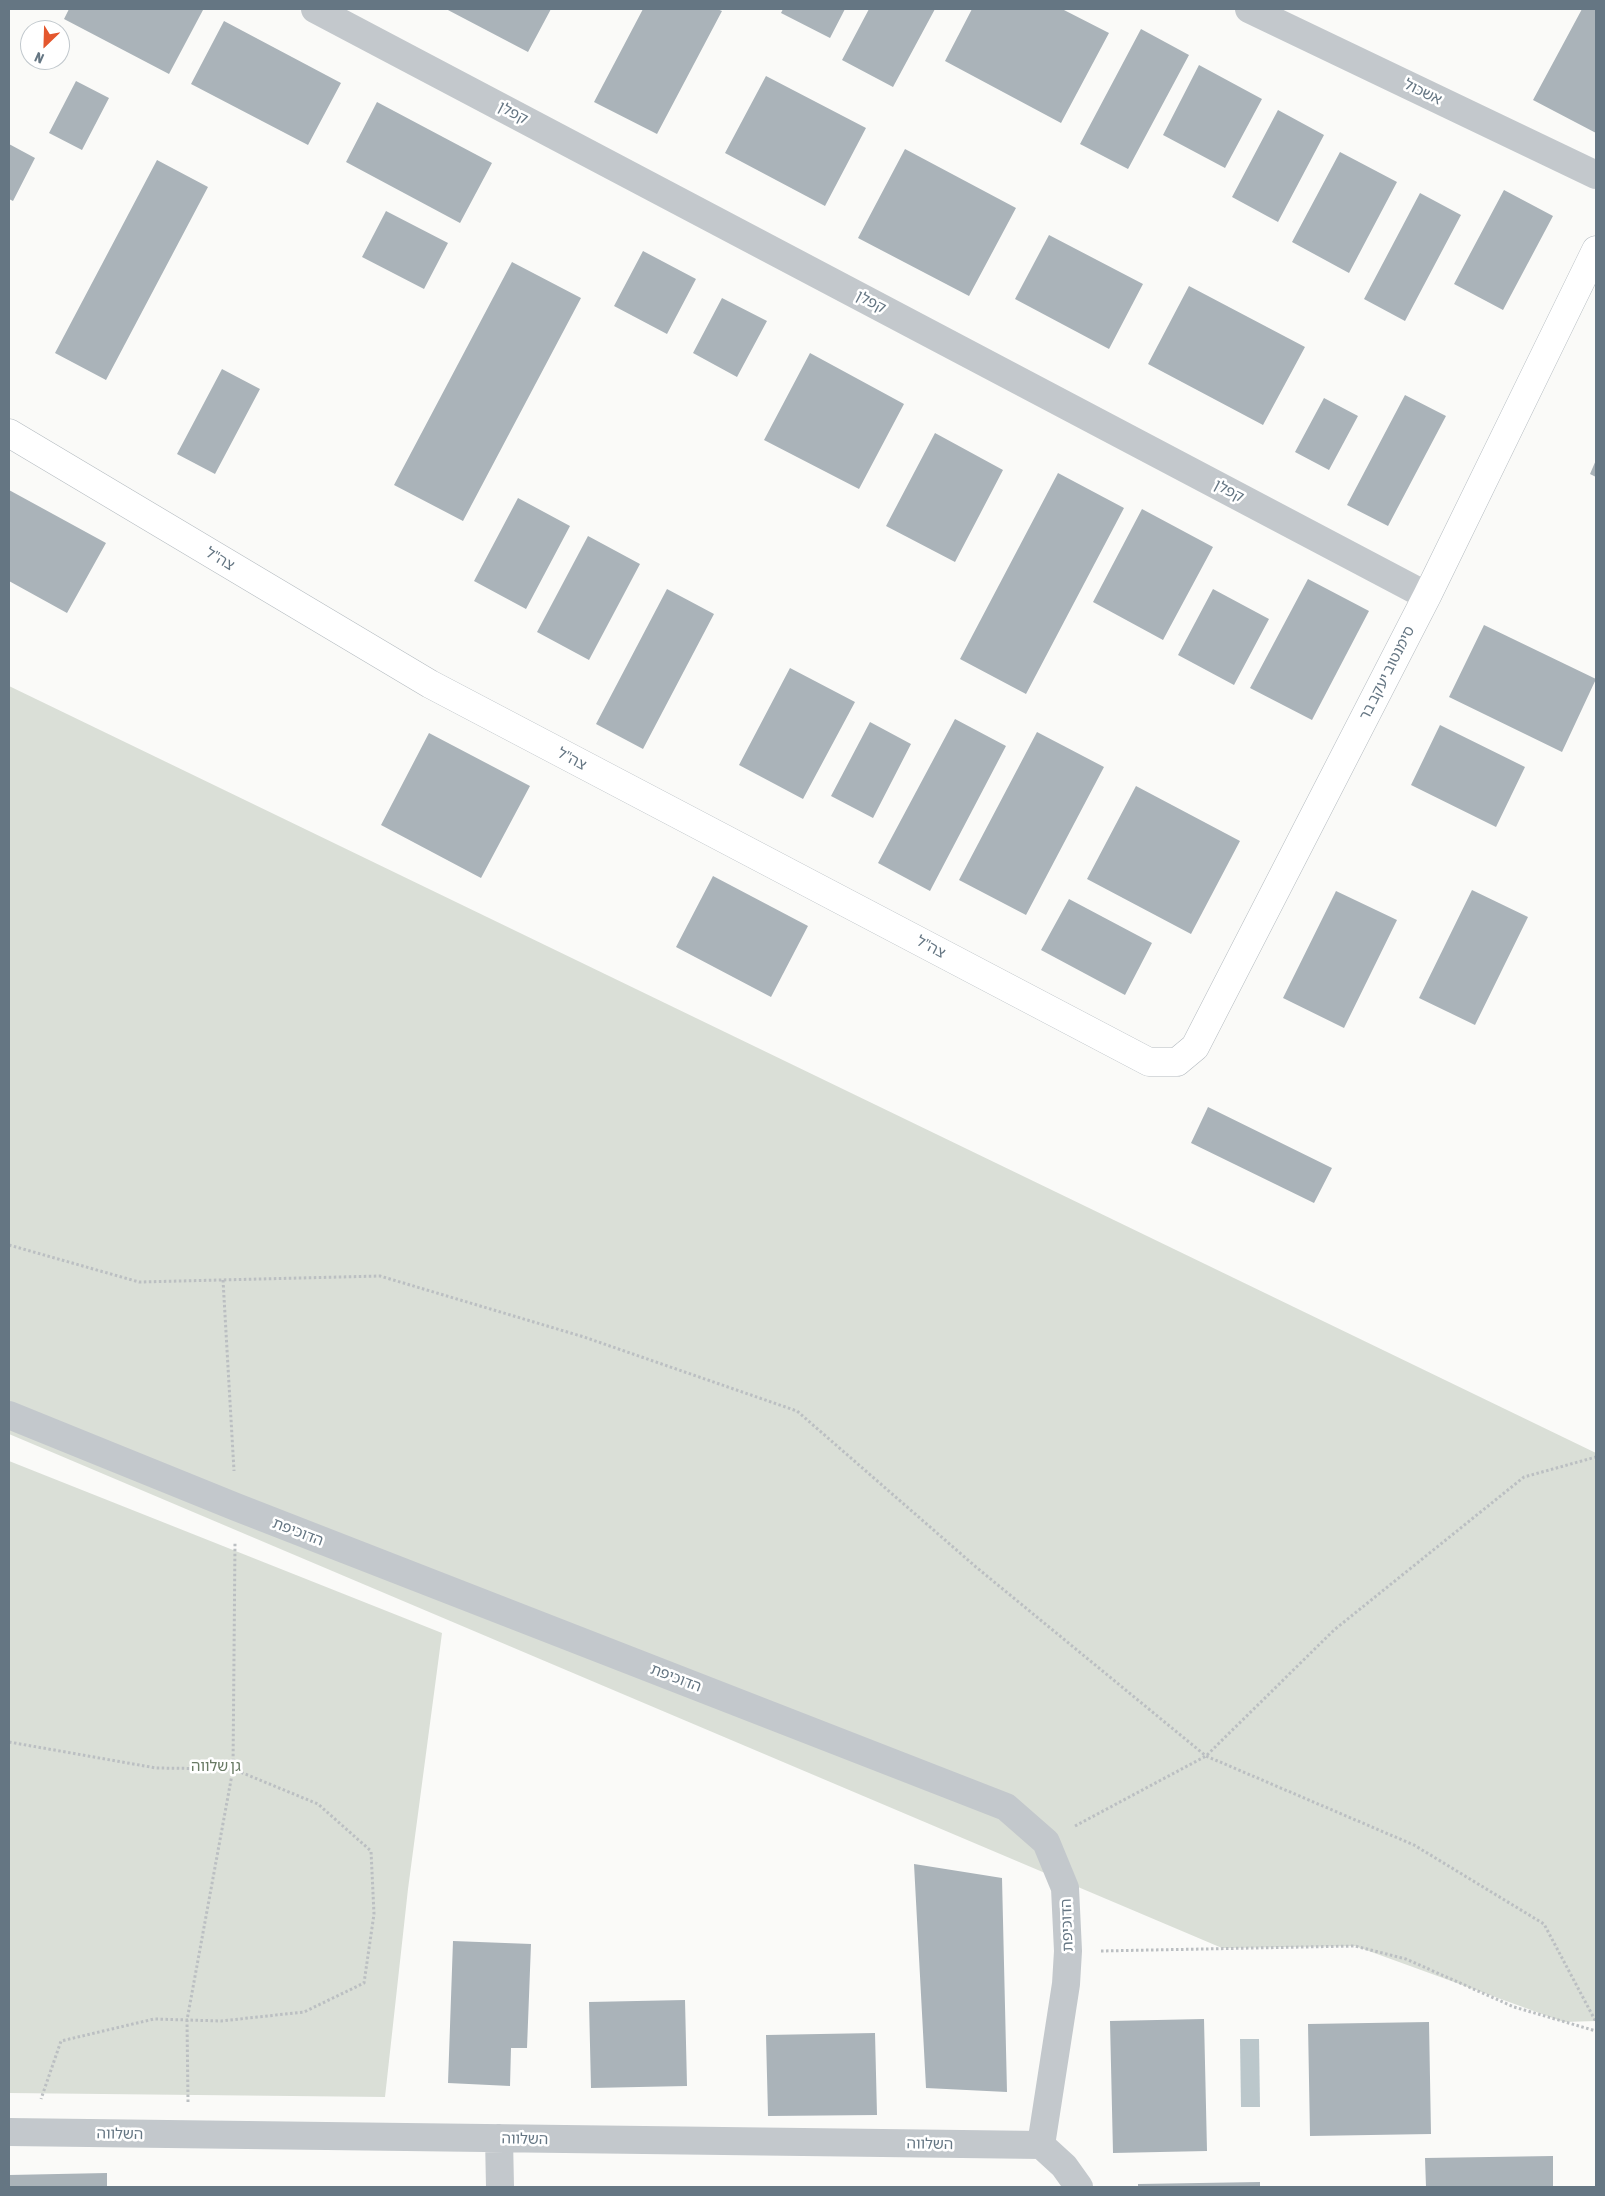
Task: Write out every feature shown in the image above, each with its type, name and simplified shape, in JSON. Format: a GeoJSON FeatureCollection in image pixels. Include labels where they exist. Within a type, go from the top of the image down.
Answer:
{"type":"FeatureCollection","features":[{"type":"Feature","properties":{"kind":"street","name":"קפלן"},"geometry":{"type":"LineString","coordinates":[[315,9],[1427,596]]}},
{"type":"Feature","properties":{"kind":"street","name":"אשכול"},"geometry":{"type":"LineString","coordinates":[[1249,9],[1596,175]]}},
{"type":"Feature","properties":{"kind":"street","name":"סימנטוב יעקב בר"},"geometry":{"type":"LineString","coordinates":[[1149,1062],[1177,1062],[1195,1047],[1427,596],[1596,250]]}},
{"type":"Feature","properties":{"kind":"street","name":"צה\"ל"},"geometry":{"type":"LineString","coordinates":[[9,433],[430,684],[1149,1062]]}},
{"type":"Feature","properties":{"kind":"street","name":"הדוכיפת"},"geometry":{"type":"LineString","coordinates":[[9,1415],[236,1507],[1006,1807],[1046,1842],[1065,1888],[1068,1952],[1066,1984],[1041,2145]]}},
{"type":"Feature","properties":{"kind":"street","name":"השלווה"},"geometry":{"type":"LineString","coordinates":[[19,2133],[1041,2145]]}},
{"type":"Feature","properties":{"kind":"street"},"geometry":{"type":"LineString","coordinates":[[500,2138],[500,2187]]}},
{"type":"Feature","properties":{"kind":"street"},"geometry":{"type":"LineString","coordinates":[[1041,2145],[1064,2166],[1079,2187]]}},
{"type":"Feature","properties":{"kind":"path"},"geometry":{"type":"LineString","coordinates":[[9,1245],[139,1282],[380,1276],[584,1336],[797,1411],[976,1567],[1206,1756],[1414,1845],[1544,1924],[1596,2022]]}},
{"type":"Feature","properties":{"kind":"path"},"geometry":{"type":"LineString","coordinates":[[188,2135],[187,2020],[233,1769],[236,1507],[224,1280]]}},
{"type":"Feature","properties":{"kind":"path"},"geometry":{"type":"LineString","coordinates":[[1046,1842],[1206,1756],[1334,1630],[1524,1477],[1596,1457]]}},
{"type":"Feature","properties":{"kind":"path"},"geometry":{"type":"LineString","coordinates":[[9,1742],[156,1768],[233,1769],[318,1804],[371,1851],[374,1914],[364,1983],[304,2012],[221,2021],[154,2019],[60,2041],[19,2133]]}},
{"type":"Feature","properties":{"kind":"path"},"geometry":{"type":"LineString","coordinates":[[1068,1952],[1355,1946],[1406,1959],[1514,2007],[1596,2031]]}},
{"type":"Feature","properties":{"kind":"green space"},"geometry":{"type":"Polygon","coordinates":[[[9,686],[1596,1453],[1596,2021],[1564,2022],[1355,1946],[1222,1948],[9,1434],[9,686]]]}},
{"type":"Feature","properties":{"kind":"green space","name":"גן שלווה"},"geometry":{"type":"Polygon","coordinates":[[[9,1461],[442,1633],[408,1889],[385,2097],[9,2093],[9,1461]]]}},
{"type":"Feature","properties":{"kind":"shaded area"},"geometry":{"type":"Polygon","coordinates":[[[1240,2039],[1259,2039],[1260,2107],[1241,2107],[1240,2039]]]}},
{"type":"Feature","properties":{"kind":"building"},"geometry":{"type":"Polygon","coordinates":[[[69,9],[203,10],[169,74],[70,22],[70,20],[64,19],[69,9]]]}},
{"type":"Feature","properties":{"kind":"building"},"geometry":{"type":"Polygon","coordinates":[[[446,9],[551,9],[528,52],[446,9]]]}},
{"type":"Feature","properties":{"kind":"building"},"geometry":{"type":"Polygon","coordinates":[[[643,9],[717,9],[722,11],[657,134],[594,102],[643,9]]]}},
{"type":"Feature","properties":{"kind":"building"},"geometry":{"type":"Polygon","coordinates":[[[783,9],[845,9],[830,38],[781,13],[783,9]]]}},
{"type":"Feature","properties":{"kind":"building"},"geometry":{"type":"Polygon","coordinates":[[[869,9],[935,9],[893,87],[842,60],[869,9]]]}},
{"type":"Feature","properties":{"kind":"building"},"geometry":{"type":"Polygon","coordinates":[[[972,9],[1062,9],[1109,33],[1061,123],[945,61],[972,9]]]}},
{"type":"Feature","properties":{"kind":"building"},"geometry":{"type":"Polygon","coordinates":[[[1582,9],[1596,9],[1596,133],[1533,100],[1582,9]]]}},
{"type":"Feature","properties":{"kind":"building"},"geometry":{"type":"Polygon","coordinates":[[[224,21],[341,83],[308,145],[191,84],[224,21]]]}},
{"type":"Feature","properties":{"kind":"building"},"geometry":{"type":"Polygon","coordinates":[[[1141,29],[1189,55],[1128,169],[1080,144],[1141,29]]]}},
{"type":"Feature","properties":{"kind":"building"},"geometry":{"type":"Polygon","coordinates":[[[1199,65],[1262,99],[1225,168],[1163,135],[1199,65]]]}},
{"type":"Feature","properties":{"kind":"building"},"geometry":{"type":"Polygon","coordinates":[[[766,76],[866,128],[825,206],[725,153],[766,76]]]}},
{"type":"Feature","properties":{"kind":"building"},"geometry":{"type":"Polygon","coordinates":[[[76,81],[109,98],[82,150],[49,133],[76,81]]]}},
{"type":"Feature","properties":{"kind":"building"},"geometry":{"type":"Polygon","coordinates":[[[377,102],[492,163],[460,223],[346,162],[377,102]]]}},
{"type":"Feature","properties":{"kind":"building"},"geometry":{"type":"Polygon","coordinates":[[[1278,110],[1324,135],[1278,222],[1232,197],[1278,110]]]}},
{"type":"Feature","properties":{"kind":"building"},"geometry":{"type":"Polygon","coordinates":[[[9,144],[35,158],[13,201],[9,199],[9,144]]]}},
{"type":"Feature","properties":{"kind":"building"},"geometry":{"type":"Polygon","coordinates":[[[905,149],[1016,208],[969,296],[858,238],[905,149]]]}},
{"type":"Feature","properties":{"kind":"building"},"geometry":{"type":"Polygon","coordinates":[[[1340,152],[1397,182],[1349,273],[1292,242],[1340,152]]]}},
{"type":"Feature","properties":{"kind":"building"},"geometry":{"type":"Polygon","coordinates":[[[157,160],[208,187],[106,380],[55,353],[157,160]]]}},
{"type":"Feature","properties":{"kind":"building"},"geometry":{"type":"Polygon","coordinates":[[[1504,190],[1553,216],[1503,310],[1454,284],[1504,190]]]}},
{"type":"Feature","properties":{"kind":"building"},"geometry":{"type":"Polygon","coordinates":[[[1420,193],[1461,215],[1405,321],[1364,299],[1420,193]]]}},
{"type":"Feature","properties":{"kind":"building"},"geometry":{"type":"Polygon","coordinates":[[[386,211],[448,243],[424,289],[362,257],[386,211]]]}},
{"type":"Feature","properties":{"kind":"building"},"geometry":{"type":"Polygon","coordinates":[[[1049,235],[1143,284],[1109,349],[1015,299],[1049,235]]]}},
{"type":"Feature","properties":{"kind":"building"},"geometry":{"type":"Polygon","coordinates":[[[643,251],[696,279],[667,334],[614,306],[643,251]]]}},
{"type":"Feature","properties":{"kind":"building"},"geometry":{"type":"Polygon","coordinates":[[[512,262],[581,298],[463,521],[394,485],[512,262]]]}},
{"type":"Feature","properties":{"kind":"building"},"geometry":{"type":"Polygon","coordinates":[[[1189,286],[1305,347],[1263,425],[1148,364],[1189,286]]]}},
{"type":"Feature","properties":{"kind":"building"},"geometry":{"type":"Polygon","coordinates":[[[722,298],[767,321],[737,377],[693,353],[722,298]]]}},
{"type":"Feature","properties":{"kind":"building"},"geometry":{"type":"Polygon","coordinates":[[[810,353],[904,404],[859,489],[764,440],[810,353]]]}},
{"type":"Feature","properties":{"kind":"building"},"geometry":{"type":"Polygon","coordinates":[[[222,369],[260,389],[215,474],[177,454],[222,369]]]}},
{"type":"Feature","properties":{"kind":"building"},"geometry":{"type":"Polygon","coordinates":[[[1405,395],[1446,416],[1388,526],[1347,505],[1405,395]]]}},
{"type":"Feature","properties":{"kind":"building"},"geometry":{"type":"Polygon","coordinates":[[[1324,398],[1358,416],[1329,470],[1295,452],[1324,398]]]}},
{"type":"Feature","properties":{"kind":"building"},"geometry":{"type":"Polygon","coordinates":[[[935,433],[1003,470],[955,562],[886,526],[935,433]]]}},
{"type":"Feature","properties":{"kind":"building"},"geometry":{"type":"Polygon","coordinates":[[[1596,460],[1596,477],[1590,474],[1596,460]]]}},
{"type":"Feature","properties":{"kind":"building"},"geometry":{"type":"Polygon","coordinates":[[[1058,473],[1124,508],[1026,694],[960,659],[1058,473]]]}},
{"type":"Feature","properties":{"kind":"building"},"geometry":{"type":"Polygon","coordinates":[[[9,490],[106,543],[67,613],[9,581],[9,490]]]}},
{"type":"Feature","properties":{"kind":"building"},"geometry":{"type":"Polygon","coordinates":[[[518,498],[570,526],[526,609],[474,581],[518,498]]]}},
{"type":"Feature","properties":{"kind":"building"},"geometry":{"type":"Polygon","coordinates":[[[1142,509],[1213,547],[1163,640],[1093,602],[1142,509]]]}},
{"type":"Feature","properties":{"kind":"building"},"geometry":{"type":"Polygon","coordinates":[[[588,536],[640,564],[589,660],[537,632],[588,536]]]}},
{"type":"Feature","properties":{"kind":"building"},"geometry":{"type":"Polygon","coordinates":[[[1308,579],[1369,611],[1312,720],[1250,688],[1308,579]]]}},
{"type":"Feature","properties":{"kind":"building"},"geometry":{"type":"Polygon","coordinates":[[[667,589],[714,614],[643,749],[596,724],[667,589]]]}},
{"type":"Feature","properties":{"kind":"building"},"geometry":{"type":"Polygon","coordinates":[[[1213,589],[1269,619],[1234,685],[1178,655],[1213,589]]]}},
{"type":"Feature","properties":{"kind":"building"},"geometry":{"type":"Polygon","coordinates":[[[1484,625],[1596,679],[1562,752],[1449,697],[1484,625]]]}},
{"type":"Feature","properties":{"kind":"building"},"geometry":{"type":"Polygon","coordinates":[[[790,668],[855,702],[803,799],[739,765],[790,668]]]}},
{"type":"Feature","properties":{"kind":"building"},"geometry":{"type":"Polygon","coordinates":[[[955,719],[1006,746],[930,891],[878,863],[955,719]]]}},
{"type":"Feature","properties":{"kind":"building"},"geometry":{"type":"Polygon","coordinates":[[[870,722],[911,744],[873,818],[831,796],[870,722]]]}},
{"type":"Feature","properties":{"kind":"building"},"geometry":{"type":"Polygon","coordinates":[[[1440,725],[1525,767],[1496,827],[1411,785],[1440,725]]]}},
{"type":"Feature","properties":{"kind":"building"},"geometry":{"type":"Polygon","coordinates":[[[1037,732],[1104,767],[1026,915],[959,880],[1037,732]]]}},
{"type":"Feature","properties":{"kind":"building"},"geometry":{"type":"Polygon","coordinates":[[[429,733],[530,786],[481,878],[381,825],[429,733]]]}},
{"type":"Feature","properties":{"kind":"building"},"geometry":{"type":"Polygon","coordinates":[[[1136,786],[1240,841],[1191,934],[1087,879],[1136,786]]]}},
{"type":"Feature","properties":{"kind":"building"},"geometry":{"type":"Polygon","coordinates":[[[713,876],[808,926],[771,997],[676,947],[713,876]]]}},
{"type":"Feature","properties":{"kind":"building"},"geometry":{"type":"Polygon","coordinates":[[[1472,890],[1528,917],[1475,1025],[1419,998],[1472,890]]]}},
{"type":"Feature","properties":{"kind":"building"},"geometry":{"type":"Polygon","coordinates":[[[1336,891],[1397,920],[1344,1028],[1283,998],[1336,891]]]}},
{"type":"Feature","properties":{"kind":"building"},"geometry":{"type":"Polygon","coordinates":[[[1069,899],[1152,943],[1125,995],[1041,950],[1069,899]]]}},
{"type":"Feature","properties":{"kind":"building"},"geometry":{"type":"Polygon","coordinates":[[[1208,1107],[1332,1168],[1314,1203],[1191,1143],[1208,1107]]]}},
{"type":"Feature","properties":{"kind":"building"},"geometry":{"type":"Polygon","coordinates":[[[914,1864],[1002,1878],[1007,2092],[926,2088],[914,1864]]]}},
{"type":"Feature","properties":{"kind":"building"},"geometry":{"type":"Polygon","coordinates":[[[453,1941],[531,1944],[527,2048],[511,2048],[510,2086],[448,2083],[453,1941]]]}},
{"type":"Feature","properties":{"kind":"building"},"geometry":{"type":"Polygon","coordinates":[[[685,2000],[687,2086],[591,2088],[589,2002],[685,2000]]]}},
{"type":"Feature","properties":{"kind":"building"},"geometry":{"type":"Polygon","coordinates":[[[1204,2019],[1207,2151],[1113,2153],[1110,2021],[1204,2019]]]}},
{"type":"Feature","properties":{"kind":"building"},"geometry":{"type":"Polygon","coordinates":[[[1429,2022],[1431,2134],[1310,2136],[1308,2024],[1429,2022]]]}},
{"type":"Feature","properties":{"kind":"building"},"geometry":{"type":"Polygon","coordinates":[[[875,2033],[877,2115],[768,2116],[766,2035],[875,2033]]]}},
{"type":"Feature","properties":{"kind":"building"},"geometry":{"type":"Polygon","coordinates":[[[1553,2156],[1553,2187],[1426,2187],[1425,2158],[1553,2156]]]}},
{"type":"Feature","properties":{"kind":"building"},"geometry":{"type":"Polygon","coordinates":[[[107,2173],[107,2187],[9,2187],[9,2175],[107,2173]]]}},
{"type":"Feature","properties":{"kind":"building"},"geometry":{"type":"Polygon","coordinates":[[[1260,2182],[1260,2187],[1138,2187],[1138,2184],[1260,2182]]]}}]}
